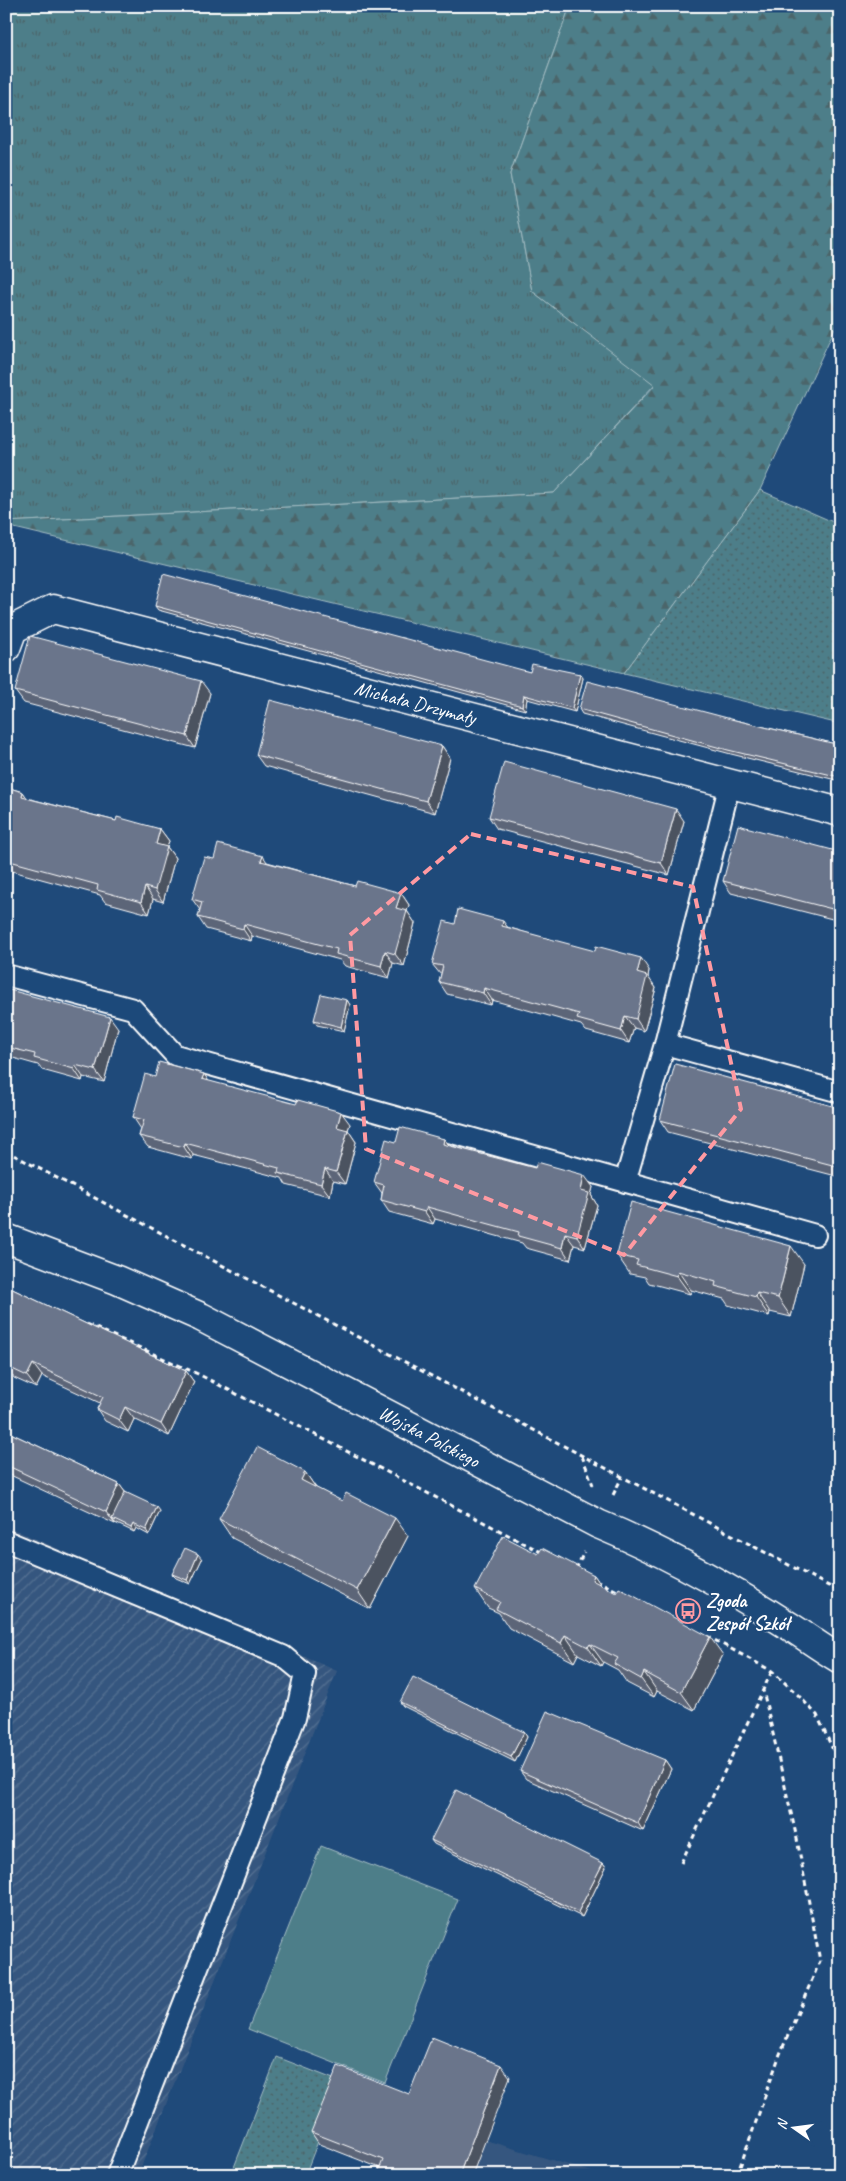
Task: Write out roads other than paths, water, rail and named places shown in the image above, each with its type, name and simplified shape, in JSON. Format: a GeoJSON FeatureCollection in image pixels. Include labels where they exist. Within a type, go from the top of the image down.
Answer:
{"type":"FeatureCollection","features":[{"type":"Feature","properties":{"kind":"street","name":"Michała Drzymały"},"geometry":{"type":"LineString","coordinates":[[6,648],[13,629],[54,609],[840,812]]}},
{"type":"Feature","properties":{"kind":"street","name":"Wojska Polskiego"},"geometry":{"type":"LineString","coordinates":[[6,1238],[117,1280],[201,1317],[598,1524],[639,1541],[690,1568],[785,1623],[840,1660]]}},
{"type":"Feature","properties":{"kind":"lane"},"geometry":{"type":"LineString","coordinates":[[625,1182],[665,1044],[730,783]]}},
{"type":"Feature","properties":{"kind":"lane"},"geometry":{"type":"LineString","coordinates":[[6,975],[132,1009],[175,1055],[815,1235]]}},
{"type":"Feature","properties":{"kind":"lane"},"geometry":{"type":"LineString","coordinates":[[665,1044],[840,1092]]}},
{"type":"Feature","properties":{"kind":"lane"},"geometry":{"type":"LineString","coordinates":[[6,1541],[283,1656],[305,1674],[295,1718],[117,2175]]}},
{"type":"Feature","properties":{"kind":"place","name":"Zgoda Zespół Szkół"},"geometry":{"type":"Point","coordinates":[688,1611]}}]}
